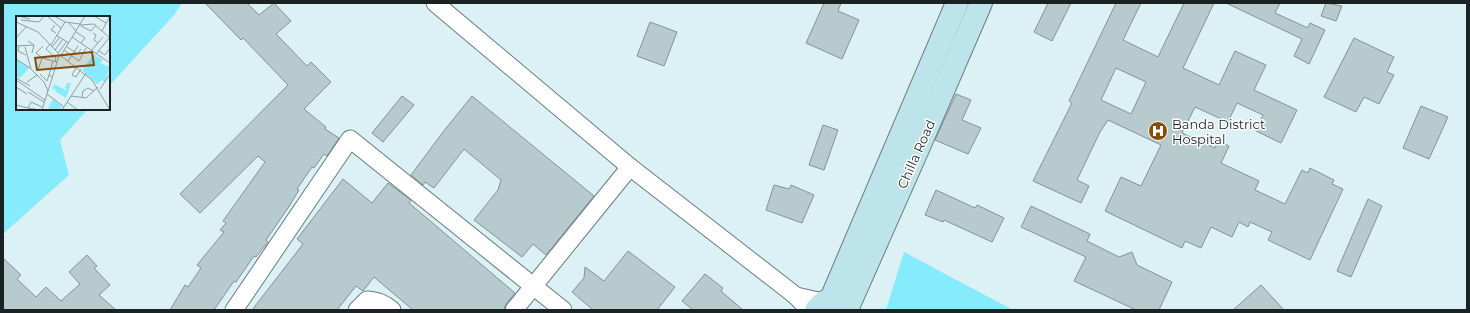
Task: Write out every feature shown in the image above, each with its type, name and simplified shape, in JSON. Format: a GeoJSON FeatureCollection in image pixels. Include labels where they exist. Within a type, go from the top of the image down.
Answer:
{"type":"FeatureCollection","features":[{"type":"Feature","properties":{"kind":"main road"},"geometry":{"type":"LineString","coordinates":[[830,306],[957,3]]}},
{"type":"Feature","properties":{"kind":"main road","name":"Chilla Road"},"geometry":{"type":"LineString","coordinates":[[830,306],[981,3]]}},
{"type":"Feature","properties":{"kind":"street"},"geometry":{"type":"LineString","coordinates":[[435,3],[630,167],[796,296],[830,306]]}},
{"type":"Feature","properties":{"kind":"street"},"geometry":{"type":"LineString","coordinates":[[234,310],[350,139],[563,310]]}},
{"type":"Feature","properties":{"kind":"street"},"geometry":{"type":"LineString","coordinates":[[514,310],[630,167]]}},
{"type":"Feature","properties":{"kind":"street"},"geometry":{"type":"LineString","coordinates":[[357,310],[367,300],[376,301],[392,310]]}},
{"type":"Feature","properties":{"kind":"shaded area"},"geometry":{"type":"Polygon","coordinates":[[[3,3],[182,3],[174,15],[110,85],[110,16],[16,16],[16,110],[87,110],[60,140],[69,175],[3,234],[3,3]]]}},
{"type":"Feature","properties":{"kind":"shaded area"},"geometry":{"type":"Polygon","coordinates":[[[904,252],[1013,310],[886,310],[904,252]]]}},
{"type":"Feature","properties":{"kind":"building"},"geometry":{"type":"Polygon","coordinates":[[[205,3],[247,3],[259,15],[274,3],[291,21],[276,34],[307,66],[311,62],[331,82],[304,109],[326,127],[325,129],[339,138],[327,156],[324,154],[314,168],[312,167],[297,189],[299,190],[288,208],[266,240],[268,242],[256,257],[254,256],[236,282],[234,281],[214,310],[170,310],[185,285],[188,287],[201,268],[197,265],[224,232],[220,230],[226,223],[223,221],[265,162],[258,156],[200,213],[180,194],[288,85],[243,38],[241,40],[205,3]]]}},
{"type":"Feature","properties":{"kind":"building"},"geometry":{"type":"Polygon","coordinates":[[[824,3],[841,3],[838,11],[859,20],[842,59],[806,43],[824,3]]]}},
{"type":"Feature","properties":{"kind":"building"},"geometry":{"type":"Polygon","coordinates":[[[1048,3],[1071,3],[1052,41],[1034,32],[1048,3]]]}},
{"type":"Feature","properties":{"kind":"building"},"geometry":{"type":"Polygon","coordinates":[[[1116,3],[1141,3],[1123,40],[1158,57],[1184,3],[1214,3],[1183,68],[1219,85],[1235,51],[1266,65],[1254,90],[1297,110],[1281,143],[1256,131],[1263,115],[1237,103],[1228,122],[1195,107],[1182,133],[1215,148],[1218,141],[1229,146],[1221,163],[1259,181],[1255,190],[1285,204],[1302,170],[1308,173],[1310,168],[1334,180],[1332,184],[1343,189],[1310,260],[1268,240],[1272,232],[1250,222],[1248,227],[1239,222],[1232,237],[1211,227],[1201,248],[1185,241],[1182,248],[1105,211],[1121,177],[1141,186],[1161,145],[1108,120],[1100,132],[1077,180],[1089,186],[1081,203],[1033,181],[1072,103],[1069,101],[1116,3]],[[1116,68],[1101,100],[1131,114],[1146,82],[1116,68]]]}},
{"type":"Feature","properties":{"kind":"building"},"geometry":{"type":"Polygon","coordinates":[[[1226,3],[1280,3],[1275,13],[1308,28],[1310,23],[1325,30],[1309,64],[1294,56],[1302,39],[1226,3]]]}},
{"type":"Feature","properties":{"kind":"building"},"geometry":{"type":"Polygon","coordinates":[[[1326,3],[1342,6],[1336,21],[1321,16],[1326,3]]]}},
{"type":"Feature","properties":{"kind":"building"},"geometry":{"type":"Polygon","coordinates":[[[650,22],[677,32],[664,66],[637,56],[650,22]]]}},
{"type":"Feature","properties":{"kind":"building"},"geometry":{"type":"Polygon","coordinates":[[[1354,38],[1394,57],[1387,72],[1394,75],[1379,104],[1364,97],[1356,112],[1324,97],[1354,38]]]}},
{"type":"Feature","properties":{"kind":"building"},"geometry":{"type":"Polygon","coordinates":[[[956,94],[971,100],[962,120],[981,128],[968,154],[935,140],[956,94]]]}},
{"type":"Feature","properties":{"kind":"building"},"geometry":{"type":"Polygon","coordinates":[[[402,96],[414,105],[383,142],[372,133],[402,96]]]}},
{"type":"Feature","properties":{"kind":"building"},"geometry":{"type":"Polygon","coordinates":[[[472,96],[594,196],[546,255],[533,244],[522,257],[474,220],[498,190],[501,180],[464,149],[434,188],[425,182],[423,185],[411,175],[472,96]]]}},
{"type":"Feature","properties":{"kind":"building"},"geometry":{"type":"Polygon","coordinates":[[[1421,106],[1448,117],[1429,159],[1403,148],[1421,106]]]}},
{"type":"Feature","properties":{"kind":"building"},"geometry":{"type":"Polygon","coordinates":[[[823,125],[838,130],[824,170],[809,165],[823,125]]]}},
{"type":"Feature","properties":{"kind":"building"},"geometry":{"type":"Polygon","coordinates":[[[343,179],[372,203],[388,183],[411,200],[409,203],[515,293],[506,304],[504,310],[413,310],[374,277],[363,291],[356,286],[337,310],[252,310],[303,244],[297,239],[343,179]]]}},
{"type":"Feature","properties":{"kind":"building"},"geometry":{"type":"Polygon","coordinates":[[[774,185],[789,189],[791,185],[814,195],[802,223],[766,210],[774,185]]]}},
{"type":"Feature","properties":{"kind":"building"},"geometry":{"type":"Polygon","coordinates":[[[936,190],[975,208],[977,205],[1004,218],[992,242],[944,220],[943,222],[925,215],[936,190]]]}},
{"type":"Feature","properties":{"kind":"building"},"geometry":{"type":"Polygon","coordinates":[[[1368,199],[1382,206],[1351,277],[1337,271],[1368,199]]]}},
{"type":"Feature","properties":{"kind":"building"},"geometry":{"type":"Polygon","coordinates":[[[1031,206],[1090,234],[1087,241],[1119,257],[1132,252],[1137,265],[1172,282],[1159,310],[1136,310],[1074,281],[1086,257],[1021,227],[1031,206]]]}},
{"type":"Feature","properties":{"kind":"building"},"geometry":{"type":"Polygon","coordinates":[[[628,251],[675,287],[657,310],[593,310],[572,292],[584,278],[585,267],[604,281],[628,251]]]}},
{"type":"Feature","properties":{"kind":"building"},"geometry":{"type":"Polygon","coordinates":[[[87,255],[97,266],[94,268],[110,285],[99,295],[116,310],[3,310],[3,258],[21,275],[17,279],[36,297],[46,287],[61,301],[80,284],[69,272],[87,255]]]}},
{"type":"Feature","properties":{"kind":"building"},"geometry":{"type":"Polygon","coordinates":[[[705,274],[723,288],[721,291],[743,310],[693,310],[682,301],[705,274]]]}},
{"type":"Feature","properties":{"kind":"building"},"geometry":{"type":"Polygon","coordinates":[[[1261,285],[1284,310],[1233,310],[1261,285]]]}},
{"type":"Feature","properties":{"kind":"place","name":"Banda District Hospital"},"geometry":{"type":"Point","coordinates":[1158,131]}}]}
